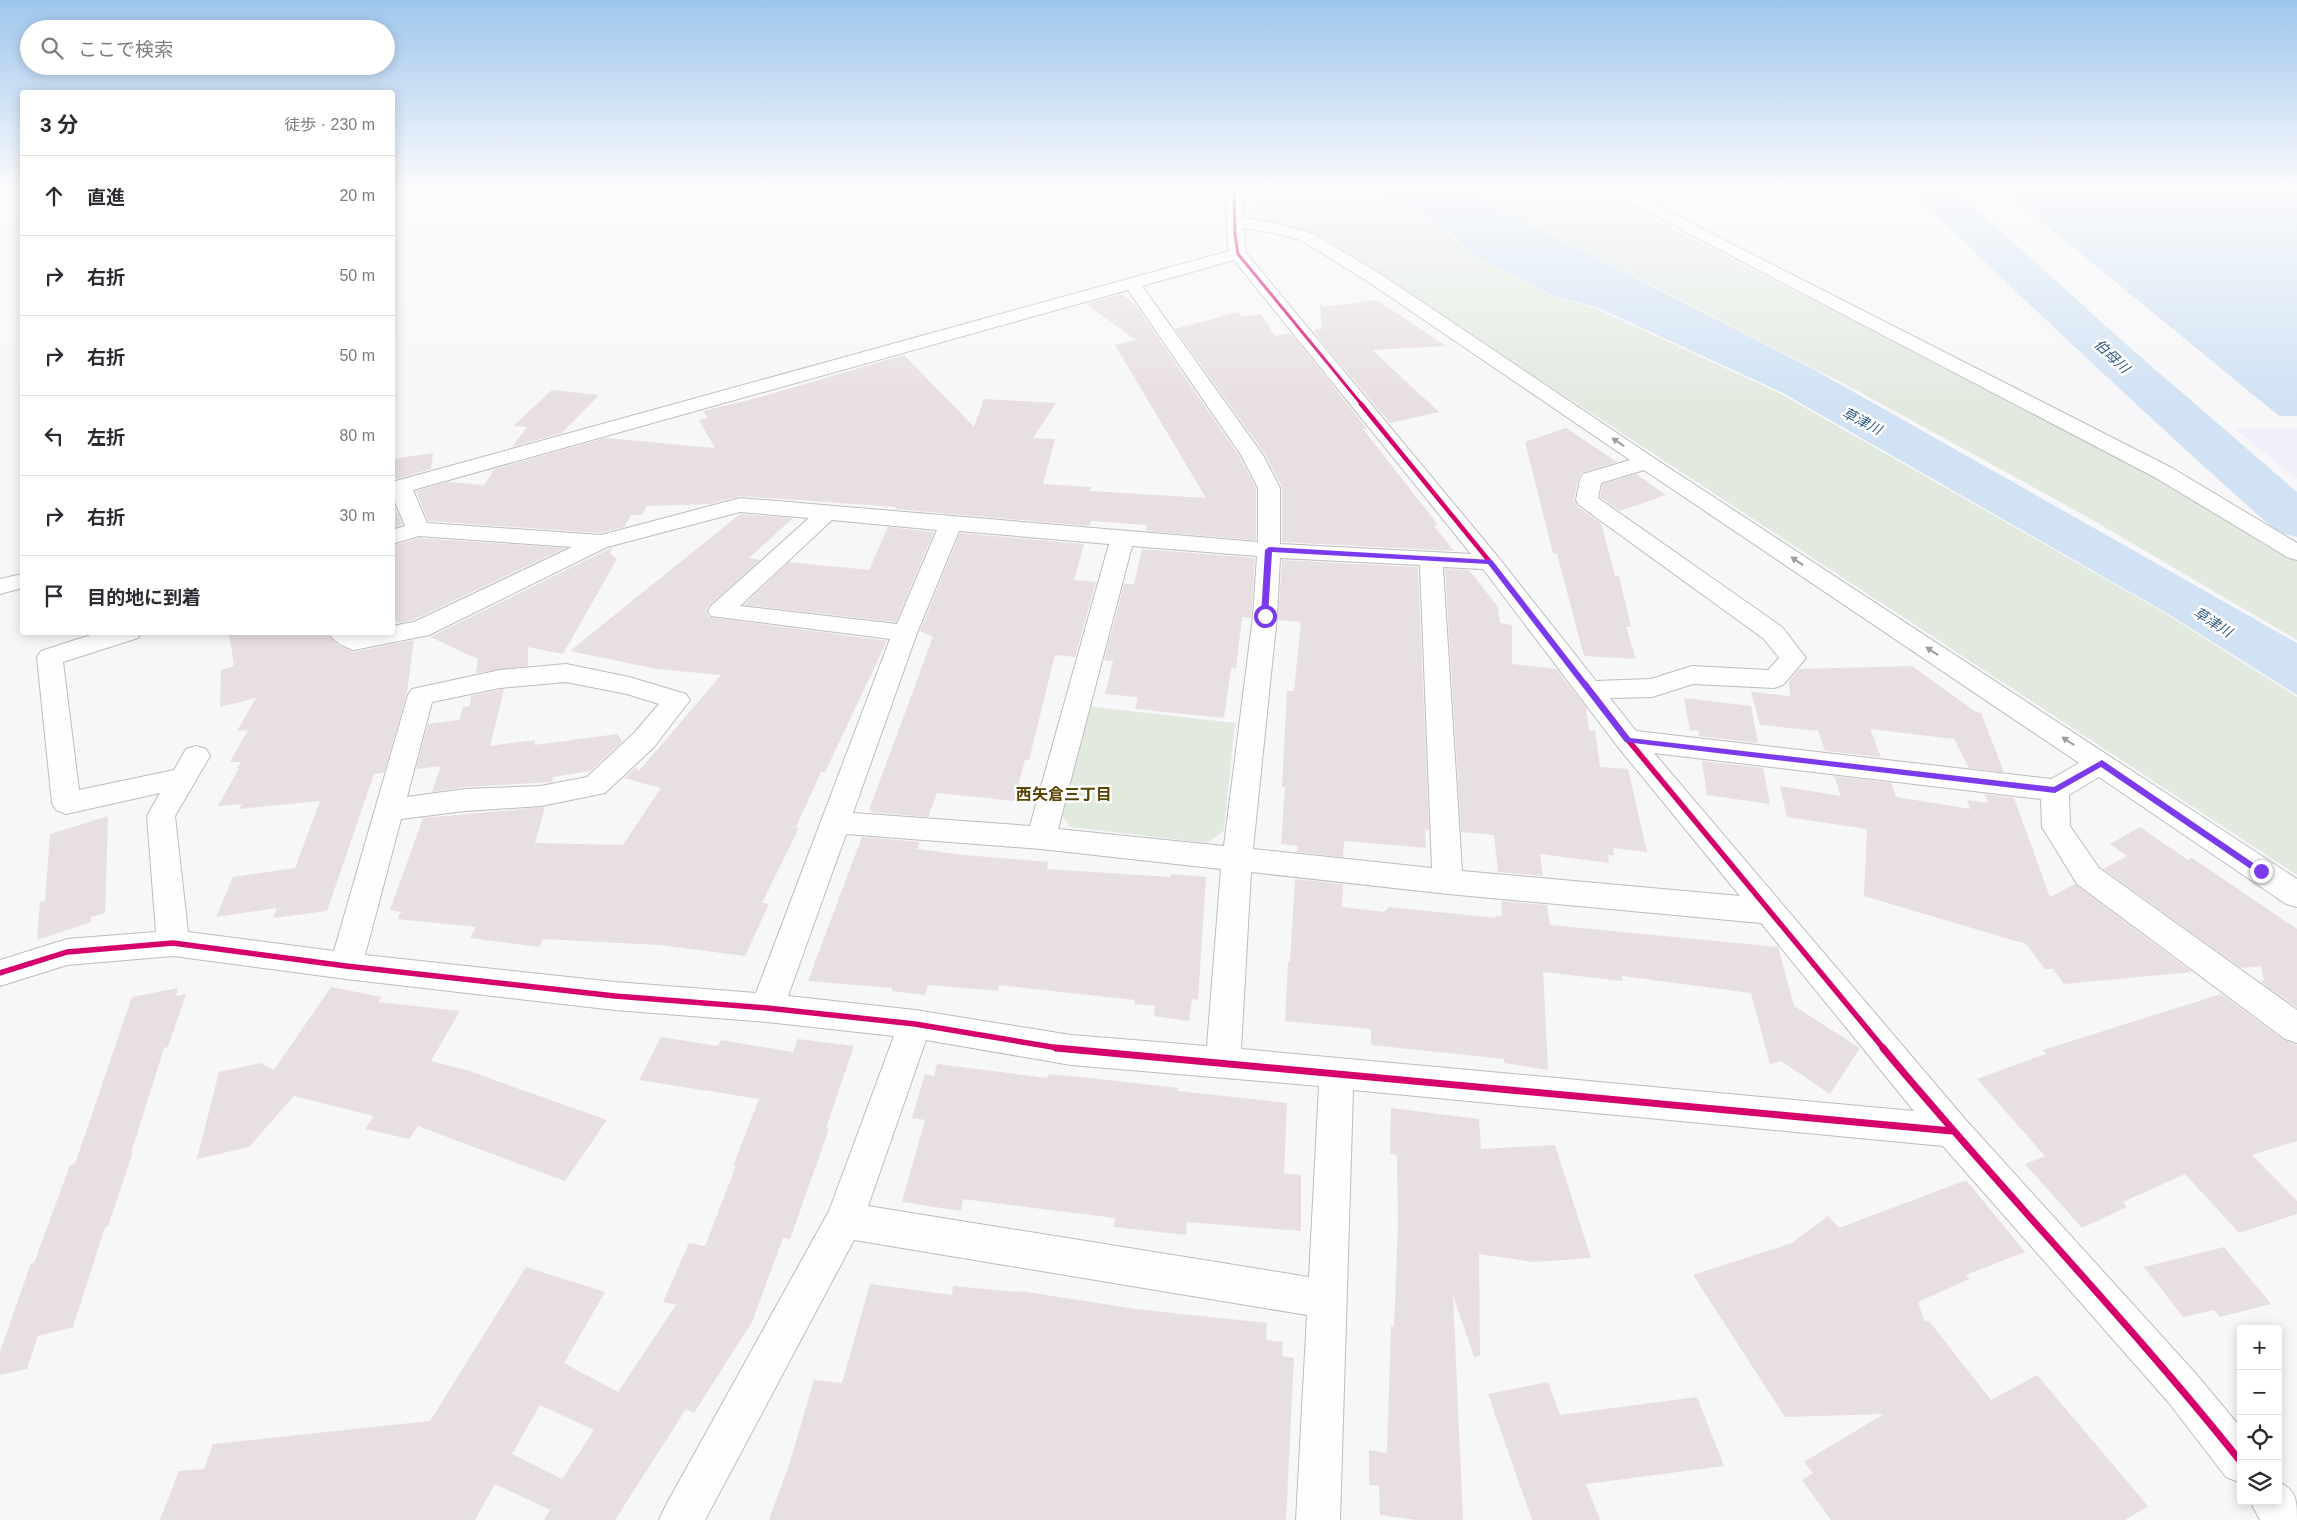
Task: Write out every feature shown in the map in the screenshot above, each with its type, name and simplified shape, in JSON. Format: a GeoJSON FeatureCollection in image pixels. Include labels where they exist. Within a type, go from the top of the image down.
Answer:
{"type":"FeatureCollection","features":[{"type":"Feature","properties":{"kind":"street"},"geometry":{"type":"LineString","coordinates":[[418,529],[397,487],[1221,259]]}},
{"type":"Feature","properties":{"kind":"street"},"geometry":{"type":"LineString","coordinates":[[1242,259],[1490,562],[1628,740],[1769,911],[1952,1131],[2183,1389],[2239,1460]]}},
{"type":"Feature","properties":{"kind":"street"},"geometry":{"type":"LineString","coordinates":[[1344,259],[2102,763],[2297,895]]}},
{"type":"Feature","properties":{"kind":"street"},"geometry":{"type":"LineString","coordinates":[[1756,259],[2165,469],[2297,543]]}},
{"type":"Feature","properties":{"kind":"street"},"geometry":{"type":"LineString","coordinates":[[1132,284],[1256,463],[1269,488],[1269,550],[1265,616],[1238,859],[1223,1062]]}},
{"type":"Feature","properties":{"kind":"street"},"geometry":{"type":"LineString","coordinates":[[1589,690],[1652,688],[1692,675],[1774,680],[1793,658],[1773,632],[1587,500],[1591,479],[1647,462]]}},
{"type":"Feature","properties":{"kind":"street"},"geometry":{"type":"LineString","coordinates":[[2165,469],[2297,553]]}},
{"type":"Feature","properties":{"kind":"street"},"geometry":{"type":"LineString","coordinates":[[395,634],[420,629],[601,542],[740,505],[1122,539],[1269,550],[1490,562]]}},
{"type":"Feature","properties":{"kind":"street"},"geometry":{"type":"LineString","coordinates":[[826,514],[720,610],[905,634]]}},
{"type":"Feature","properties":{"kind":"street"},"geometry":{"type":"LineString","coordinates":[[767,1008],[834,822],[905,634],[951,524]]}},
{"type":"Feature","properties":{"kind":"street"},"geometry":{"type":"LineString","coordinates":[[395,536],[418,529],[601,542]]}},
{"type":"Feature","properties":{"kind":"street"},"geometry":{"type":"LineString","coordinates":[[1041,838],[1122,539]]}},
{"type":"Feature","properties":{"kind":"street"},"geometry":{"type":"LineString","coordinates":[[1431,560],[1448,882]]}},
{"type":"Feature","properties":{"kind":"street"},"geometry":{"type":"LineString","coordinates":[[0,587],[20,582]]}},
{"type":"Feature","properties":{"kind":"street"},"geometry":{"type":"LineString","coordinates":[[120,635],[50,657],[66,803],[190,767],[161,816],[173,943]]}},
{"type":"Feature","properties":{"kind":"street"},"geometry":{"type":"LineString","coordinates":[[344,635],[354,642],[390,635]]}},
{"type":"Feature","properties":{"kind":"street"},"geometry":{"type":"LineString","coordinates":[[346,966],[388,810],[421,695],[500,679],[566,673],[630,686],[677,700],[644,740],[595,786],[541,796],[465,800],[388,810]]}},
{"type":"Feature","properties":{"kind":"street"},"geometry":{"type":"LineString","coordinates":[[1628,740],[2055,790],[2102,763]]}},
{"type":"Feature","properties":{"kind":"street"},"geometry":{"type":"LineString","coordinates":[[2055,790],[2056,827],[2088,876],[2297,1029]]}},
{"type":"Feature","properties":{"kind":"street"},"geometry":{"type":"LineString","coordinates":[[834,822],[1041,838],[1448,882],[1769,911]]}},
{"type":"Feature","properties":{"kind":"street"},"geometry":{"type":"LineString","coordinates":[[0,973],[67,952],[173,943],[346,966],[615,996],[767,1008],[915,1024],[1071,1050],[1337,1072],[1952,1131]]}},
{"type":"Feature","properties":{"kind":"street"},"geometry":{"type":"LineString","coordinates":[[681,1520],[844,1220],[915,1024]]}},
{"type":"Feature","properties":{"kind":"street"},"geometry":{"type":"LineString","coordinates":[[1318,1520],[1337,1072]]}},
{"type":"Feature","properties":{"kind":"street"},"geometry":{"type":"LineString","coordinates":[[844,1220],[1328,1299]]}},
{"type":"Feature","properties":{"kind":"street"},"geometry":{"type":"LineString","coordinates":[[2275,1505],[2287,1520]]}},
{"type":"Feature","properties":{"kind":"shaded area"},"geometry":{"type":"Polygon","coordinates":[[[1356,259],[1481,259],[1551,295],[1599,310],[1781,394],[2163,612],[2297,697],[2297,875],[1356,259]]]}},
{"type":"Feature","properties":{"kind":"shaded area"},"geometry":{"type":"Polygon","coordinates":[[[1601,259],[1731,259],[2157,474],[2297,557],[2297,640],[2084,515],[1860,392],[1601,259]]]}},
{"type":"Feature","properties":{"kind":"shaded area"},"geometry":{"type":"Polygon","coordinates":[[[2297,428],[2297,479],[2235,429],[2297,428]]]}},
{"type":"Feature","properties":{"kind":"shaded area"},"geometry":{"type":"Polygon","coordinates":[[[1086,706],[1235,723],[1224,831],[1207,843],[1070,827],[1059,811],[1086,706]]]}},
{"type":"Feature","properties":{"kind":"water","name":"草津川"},"geometry":{"type":"Polygon","coordinates":[[[1482,259],[1599,259],[1813,369],[2297,643],[2297,695],[2165,612],[1783,393],[1601,309],[1552,295],[1482,259]]]}},
{"type":"Feature","properties":{"kind":"water"},"geometry":{"type":"Polygon","coordinates":[[[2087,259],[2297,259],[2297,416],[2279,416],[2087,259]]]}},
{"type":"Feature","properties":{"kind":"building"},"geometry":{"type":"Polygon","coordinates":[[[1122,294],[1137,307],[1239,456],[1256,488],[1256,540],[1146,531],[1147,525],[1091,521],[1089,526],[895,509],[896,507],[740,496],[710,504],[647,506],[642,515],[631,515],[624,527],[601,533],[428,521],[416,491],[447,482],[484,485],[495,469],[605,438],[715,448],[699,420],[708,418],[703,411],[757,398],[904,355],[974,427],[984,399],[1056,403],[1033,438],[1055,439],[1043,484],[1091,487],[1090,491],[1206,498],[1115,345],[1136,340],[1086,304],[1122,294]]]}},
{"type":"Feature","properties":{"kind":"building"},"geometry":{"type":"Polygon","coordinates":[[[1377,300],[1446,346],[1372,350],[1439,412],[1390,423],[1312,330],[1322,329],[1320,303],[1324,307],[1377,300]]]}},
{"type":"Feature","properties":{"kind":"building"},"geometry":{"type":"Polygon","coordinates":[[[1238,312],[1242,317],[1261,314],[1275,336],[1291,333],[1367,429],[1363,429],[1438,525],[1434,526],[1454,551],[1282,542],[1282,487],[1265,454],[1175,329],[1238,312]]]}},
{"type":"Feature","properties":{"kind":"building"},"geometry":{"type":"Polygon","coordinates":[[[552,390],[599,395],[562,433],[512,447],[527,427],[513,426],[552,390]]]}},
{"type":"Feature","properties":{"kind":"building"},"geometry":{"type":"Polygon","coordinates":[[[1566,428],[1617,462],[1581,473],[1574,500],[1578,507],[1601,523],[1615,576],[1619,576],[1631,627],[1626,627],[1636,659],[1584,656],[1557,554],[1553,553],[1525,442],[1566,428]]]}},
{"type":"Feature","properties":{"kind":"building"},"geometry":{"type":"Polygon","coordinates":[[[433,453],[431,469],[395,479],[395,459],[433,453]]]}},
{"type":"Feature","properties":{"kind":"building"},"geometry":{"type":"Polygon","coordinates":[[[1636,474],[1666,495],[1620,511],[1600,497],[1603,484],[1636,474]]]}},
{"type":"Feature","properties":{"kind":"building"},"geometry":{"type":"Polygon","coordinates":[[[395,508],[402,525],[395,527],[395,508]]]}},
{"type":"Feature","properties":{"kind":"building"},"geometry":{"type":"Polygon","coordinates":[[[740,514],[793,518],[749,558],[760,560],[710,605],[706,610],[709,617],[887,641],[825,772],[821,772],[796,827],[799,828],[762,903],[769,904],[745,956],[660,945],[543,939],[539,947],[470,938],[476,927],[397,919],[401,912],[390,910],[423,818],[545,807],[535,843],[623,845],[661,788],[624,778],[636,767],[638,772],[721,675],[657,669],[570,651],[740,514]]]}},
{"type":"Feature","properties":{"kind":"building"},"geometry":{"type":"Polygon","coordinates":[[[888,527],[934,532],[896,622],[744,605],[789,562],[869,570],[888,527]]]}},
{"type":"Feature","properties":{"kind":"building"},"geometry":{"type":"Polygon","coordinates":[[[960,533],[1084,544],[1074,580],[1096,582],[1075,657],[1055,655],[1029,760],[1025,760],[1014,801],[937,793],[928,817],[871,812],[872,810],[869,810],[933,637],[920,631],[960,533]]]}},
{"type":"Feature","properties":{"kind":"building"},"geometry":{"type":"Polygon","coordinates":[[[419,538],[565,548],[413,620],[400,623],[395,620],[395,545],[419,538]]]}},
{"type":"Feature","properties":{"kind":"building"},"geometry":{"type":"Polygon","coordinates":[[[613,547],[610,554],[617,559],[563,654],[528,647],[528,666],[476,673],[478,659],[430,637],[613,547]]]}},
{"type":"Feature","properties":{"kind":"building"},"geometry":{"type":"Polygon","coordinates":[[[1142,549],[1255,558],[1251,618],[1242,617],[1236,669],[1231,668],[1224,718],[1135,709],[1138,697],[1105,694],[1113,661],[1104,660],[1124,584],[1134,584],[1142,549]]]}},
{"type":"Feature","properties":{"kind":"building"},"geometry":{"type":"Polygon","coordinates":[[[1282,560],[1418,567],[1429,830],[1425,829],[1426,848],[1344,841],[1343,857],[1297,852],[1298,846],[1281,844],[1285,787],[1282,787],[1287,691],[1294,691],[1301,622],[1278,620],[1282,560]]]}},
{"type":"Feature","properties":{"kind":"building"},"geometry":{"type":"Polygon","coordinates":[[[1445,569],[1469,570],[1498,607],[1500,623],[1512,625],[1512,664],[1556,669],[1586,707],[1589,730],[1595,731],[1600,767],[1628,769],[1647,852],[1613,848],[1614,855],[1608,855],[1609,863],[1540,854],[1543,876],[1498,872],[1494,835],[1461,832],[1445,569]]]}},
{"type":"Feature","properties":{"kind":"building"},"geometry":{"type":"Polygon","coordinates":[[[229,635],[329,635],[338,645],[354,652],[414,640],[407,693],[384,773],[374,774],[327,911],[273,918],[277,908],[216,917],[233,877],[295,868],[320,801],[239,809],[242,804],[218,806],[239,768],[237,768],[241,762],[230,762],[248,730],[237,731],[256,698],[220,707],[221,670],[234,666],[229,635]]]}},
{"type":"Feature","properties":{"kind":"building"},"geometry":{"type":"Polygon","coordinates":[[[1912,666],[1976,712],[1981,713],[2004,772],[1969,768],[1954,739],[1870,729],[1881,757],[1825,751],[1818,731],[1760,725],[1751,692],[1790,696],[1789,681],[1799,669],[1912,666]]]}},
{"type":"Feature","properties":{"kind":"building"},"geometry":{"type":"Polygon","coordinates":[[[504,689],[490,746],[535,740],[534,745],[618,734],[622,742],[590,771],[553,777],[552,782],[465,787],[432,792],[441,766],[416,769],[428,724],[459,720],[463,707],[470,706],[471,696],[504,689]]]}},
{"type":"Feature","properties":{"kind":"building"},"geometry":{"type":"Polygon","coordinates":[[[1684,698],[1751,706],[1758,743],[1699,736],[1699,731],[1690,730],[1684,698]]]}},
{"type":"Feature","properties":{"kind":"building"},"geometry":{"type":"Polygon","coordinates":[[[1702,761],[1763,768],[1770,804],[1707,795],[1702,761]]]}},
{"type":"Feature","properties":{"kind":"building"},"geometry":{"type":"Polygon","coordinates":[[[1834,776],[1891,783],[1896,797],[1970,809],[1967,800],[1989,803],[1984,794],[2014,798],[2050,897],[2075,884],[2192,972],[2064,984],[2053,969],[2045,969],[2026,944],[1864,896],[1867,829],[1787,817],[1780,786],[1841,796],[1834,776]]]}},
{"type":"Feature","properties":{"kind":"building"},"geometry":{"type":"Polygon","coordinates":[[[108,816],[105,913],[91,917],[91,922],[37,940],[40,902],[45,901],[50,834],[108,816]]]}},
{"type":"Feature","properties":{"kind":"building"},"geometry":{"type":"Polygon","coordinates":[[[2140,827],[2188,860],[2192,858],[2297,929],[2297,1008],[2261,982],[2264,980],[2261,966],[2241,968],[2103,869],[2127,856],[2110,844],[2140,827]]]}},
{"type":"Feature","properties":{"kind":"building"},"geometry":{"type":"Polygon","coordinates":[[[862,837],[920,842],[917,849],[1048,862],[1047,869],[1170,877],[1171,874],[1206,877],[1198,1000],[1192,999],[1189,1021],[1154,1016],[1155,1006],[1134,1004],[1135,1000],[999,985],[998,991],[928,985],[925,995],[892,991],[892,988],[808,981],[862,837]]]}},
{"type":"Feature","properties":{"kind":"building"},"geometry":{"type":"Polygon","coordinates":[[[1295,879],[1343,884],[1342,907],[1384,912],[1389,907],[1496,918],[1495,916],[1502,916],[1501,901],[1547,905],[1550,925],[1778,947],[1794,1006],[1860,1048],[1830,1094],[1781,1061],[1770,1064],[1751,993],[1622,976],[1622,981],[1543,972],[1548,1070],[1504,1063],[1504,1059],[1371,1045],[1371,1029],[1285,1021],[1295,879]]]}},
{"type":"Feature","properties":{"kind":"building"},"geometry":{"type":"Polygon","coordinates":[[[331,987],[382,997],[378,1002],[460,1011],[431,1061],[466,1070],[607,1120],[565,1181],[418,1126],[409,1139],[365,1129],[374,1116],[294,1096],[249,1147],[197,1159],[219,1072],[260,1063],[274,1070],[331,987]]]}},
{"type":"Feature","properties":{"kind":"building"},"geometry":{"type":"Polygon","coordinates":[[[178,988],[176,996],[186,994],[168,1047],[164,1048],[131,1153],[133,1152],[108,1226],[105,1227],[73,1327],[38,1336],[27,1369],[0,1375],[0,1352],[31,1263],[34,1263],[70,1165],[75,1164],[132,997],[178,988]]]}},
{"type":"Feature","properties":{"kind":"building"},"geometry":{"type":"Polygon","coordinates":[[[2221,994],[2284,1040],[2297,1045],[2297,1141],[2252,1155],[2297,1201],[2297,1214],[2239,1233],[2185,1174],[2123,1202],[2127,1207],[2082,1228],[2025,1164],[2045,1156],[1977,1079],[2046,1054],[2043,1050],[2221,994]]]}},
{"type":"Feature","properties":{"kind":"building"},"geometry":{"type":"Polygon","coordinates":[[[661,1037],[718,1046],[721,1040],[793,1052],[798,1039],[854,1046],[826,1128],[829,1129],[790,1239],[783,1238],[752,1322],[694,1413],[686,1409],[615,1520],[544,1520],[550,1510],[495,1484],[475,1520],[160,1520],[179,1471],[204,1469],[213,1444],[430,1421],[526,1267],[605,1292],[564,1363],[618,1392],[676,1305],[663,1302],[689,1243],[705,1246],[736,1166],[733,1166],[759,1099],[639,1080],[661,1037]],[[540,1405],[512,1454],[562,1479],[594,1430],[540,1405]]]}},
{"type":"Feature","properties":{"kind":"building"},"geometry":{"type":"Polygon","coordinates":[[[937,1064],[1047,1078],[1049,1074],[1118,1081],[1178,1088],[1178,1091],[1287,1103],[1284,1173],[1301,1175],[1301,1231],[1187,1222],[1186,1235],[1114,1227],[1115,1218],[963,1199],[961,1211],[902,1202],[925,1120],[912,1118],[925,1074],[934,1076],[937,1064]]]}},
{"type":"Feature","properties":{"kind":"building"},"geometry":{"type":"Polygon","coordinates":[[[1391,1108],[1479,1119],[1481,1149],[1555,1145],[1591,1258],[1534,1262],[1479,1254],[1480,1356],[1474,1357],[1453,1295],[1463,1520],[1416,1520],[1380,1515],[1379,1486],[1369,1485],[1369,1450],[1387,1453],[1391,1326],[1394,1327],[1398,1226],[1397,1155],[1390,1154],[1391,1108]]]}},
{"type":"Feature","properties":{"kind":"building"},"geometry":{"type":"Polygon","coordinates":[[[1966,1180],[2025,1252],[1966,1275],[1969,1279],[1918,1302],[1925,1322],[1929,1321],[1991,1400],[2037,1375],[2148,1506],[2125,1520],[1831,1520],[1802,1480],[1813,1473],[1804,1462],[1884,1414],[1785,1417],[1693,1275],[1792,1243],[1828,1216],[1839,1228],[1966,1180]]]}},
{"type":"Feature","properties":{"kind":"building"},"geometry":{"type":"Polygon","coordinates":[[[2224,1247],[2271,1304],[2220,1317],[2214,1310],[2183,1317],[2144,1267],[2224,1247]]]}},
{"type":"Feature","properties":{"kind":"building"},"geometry":{"type":"Polygon","coordinates":[[[870,1284],[952,1295],[953,1286],[1020,1291],[1136,1309],[1267,1323],[1266,1340],[1283,1342],[1282,1356],[1294,1358],[1286,1520],[769,1520],[790,1462],[814,1380],[842,1383],[870,1284]]]}},
{"type":"Feature","properties":{"kind":"building"},"geometry":{"type":"Polygon","coordinates":[[[1548,1382],[1560,1415],[1697,1397],[1724,1466],[1586,1484],[1600,1520],[1532,1520],[1488,1394],[1548,1382]]]}},
{"type":"Feature","properties":{"kind":"waterway","name":"伯母川"},"geometry":{"type":"LineString","coordinates":[[2007,259],[2157,398],[2297,520]]}},
{"type":"Feature","properties":{"kind":"cycle path"},"geometry":{"type":"LineString","coordinates":[[1242,259],[1490,562],[1628,740],[1952,1131],[2183,1389],[2239,1460]]}},
{"type":"Feature","properties":{"kind":"cycle path"},"geometry":{"type":"LineString","coordinates":[[0,973],[67,952],[173,943],[346,966],[615,996],[767,1008],[915,1024],[1071,1050],[1223,1062],[1952,1131]]}},
{"type":"Feature","properties":{"kind":"district","name":"西矢倉三丁目"},"geometry":{"type":"Point","coordinates":[1064,794]}},
{"type":"Feature","properties":{"kind":"route"},"geometry":{"type":"LineString","coordinates":[[1265,616],[1269,550],[1490,562],[1628,740],[2055,790],[2102,763],[2261,871]]}}]}
